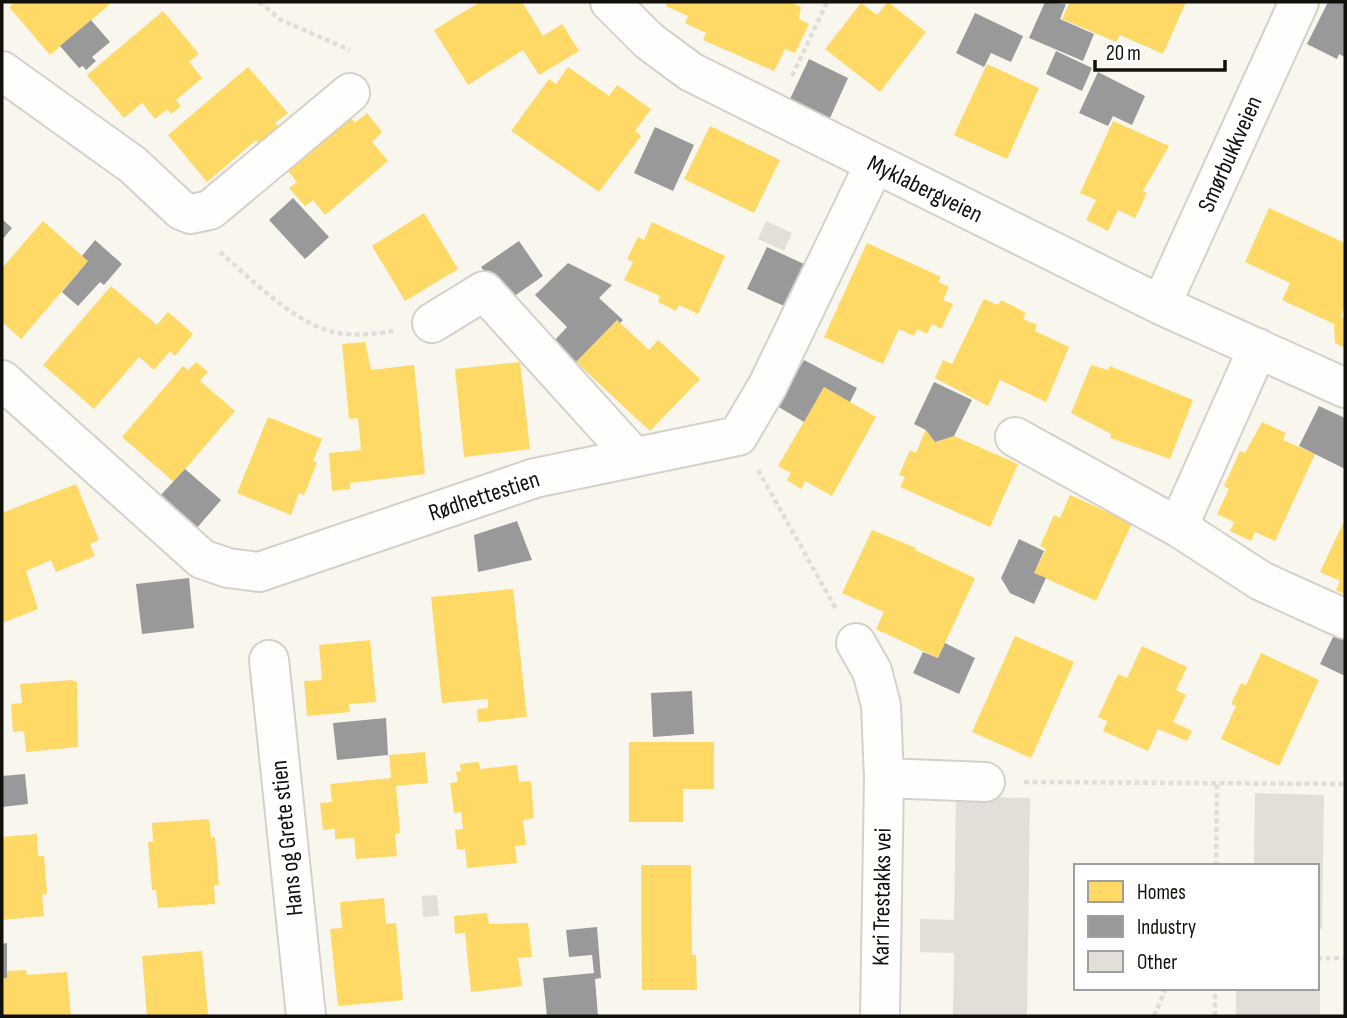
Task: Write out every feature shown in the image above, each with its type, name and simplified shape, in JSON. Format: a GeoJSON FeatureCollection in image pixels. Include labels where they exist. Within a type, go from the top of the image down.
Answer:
{"type":"FeatureCollection","features":[{"type":"Feature","properties":{"kind":"street","name":"Myklabergveien"},"geometry":{"type":"LineString","coordinates":[[610,2],[649,41],[691,72],[1161,305],[1345,388]]}},
{"type":"Feature","properties":{"kind":"street","name":"Smørbukkveien"},"geometry":{"type":"LineString","coordinates":[[1161,305],[1298,2]]}},
{"type":"Feature","properties":{"kind":"street"},"geometry":{"type":"LineString","coordinates":[[3,76],[133,165],[181,210],[191,214],[210,210],[350,93]]}},
{"type":"Feature","properties":{"kind":"street"},"geometry":{"type":"LineString","coordinates":[[738,436],[768,385],[874,164]]}},
{"type":"Feature","properties":{"kind":"street"},"geometry":{"type":"LineString","coordinates":[[432,323],[484,291],[634,457]]}},
{"type":"Feature","properties":{"kind":"street"},"geometry":{"type":"LineString","coordinates":[[1178,527],[1258,348]]}},
{"type":"Feature","properties":{"kind":"street","name":"Rødhettestien"},"geometry":{"type":"LineString","coordinates":[[2,380],[202,559],[228,568],[259,572],[535,478],[738,436]]}},
{"type":"Feature","properties":{"kind":"street"},"geometry":{"type":"LineString","coordinates":[[1015,437],[1178,527],[1261,581],[1345,619]]}},
{"type":"Feature","properties":{"kind":"street","name":"Kari Trestakks vei"},"geometry":{"type":"LineString","coordinates":[[856,643],[873,671],[881,705],[884,778],[880,1016]]}},
{"type":"Feature","properties":{"kind":"street","name":"Hans og Grete stien"},"geometry":{"type":"LineString","coordinates":[[269,660],[306,1016]]}},
{"type":"Feature","properties":{"kind":"street"},"geometry":{"type":"LineString","coordinates":[[884,778],[985,782]]}},
{"type":"Feature","properties":{"kind":"path"},"geometry":{"type":"LineString","coordinates":[[259,2],[281,20],[352,51]]}},
{"type":"Feature","properties":{"kind":"path"},"geometry":{"type":"LineString","coordinates":[[775,112],[827,2]]}},
{"type":"Feature","properties":{"kind":"path"},"geometry":{"type":"LineString","coordinates":[[191,214],[199,233],[249,279],[305,319],[329,331],[360,335],[412,329],[432,323]]}},
{"type":"Feature","properties":{"kind":"path"},"geometry":{"type":"LineString","coordinates":[[738,436],[856,643]]}},
{"type":"Feature","properties":{"kind":"path"},"geometry":{"type":"LineString","coordinates":[[985,782],[1345,784]]}},
{"type":"Feature","properties":{"kind":"path"},"geometry":{"type":"LineString","coordinates":[[1216,864],[1217,783]]}},
{"type":"Feature","properties":{"kind":"path"},"geometry":{"type":"LineString","coordinates":[[1319,958],[1345,958]]}},
{"type":"Feature","properties":{"kind":"path"},"geometry":{"type":"LineString","coordinates":[[1154,1016],[1166,990]]}},
{"type":"Feature","properties":{"kind":"path"},"geometry":{"type":"LineString","coordinates":[[1215,990],[1215,1016]]}},
{"type":"Feature","properties":{"kind":"building: Homes"},"geometry":{"type":"Polygon","coordinates":[[[15,2],[107,2],[109,5],[50,55],[9,7],[15,2]]]}},
{"type":"Feature","properties":{"kind":"building: Homes"},"geometry":{"type":"Polygon","coordinates":[[[480,2],[522,2],[543,36],[562,24],[579,51],[539,75],[523,50],[468,85],[434,30],[480,2]]]}},
{"type":"Feature","properties":{"kind":"building: Homes"},"geometry":{"type":"Polygon","coordinates":[[[667,2],[790,2],[801,7],[799,19],[809,24],[795,53],[785,49],[774,71],[703,40],[706,33],[685,23],[688,16],[666,6],[667,2]]]}},
{"type":"Feature","properties":{"kind":"building: Homes"},"geometry":{"type":"Polygon","coordinates":[[[888,2],[926,32],[880,92],[825,49],[861,3],[877,15],[888,2]]]}},
{"type":"Feature","properties":{"kind":"building: Homes"},"geometry":{"type":"Polygon","coordinates":[[[1070,2],[1186,2],[1163,54],[1120,35],[1116,42],[1062,19],[1070,2]]]}},
{"type":"Feature","properties":{"kind":"building: Homes"},"geometry":{"type":"Polygon","coordinates":[[[163,11],[199,54],[189,62],[202,78],[176,100],[181,106],[171,114],[167,109],[155,119],[142,103],[124,118],[87,75],[163,11]]]}},
{"type":"Feature","properties":{"kind":"building: Homes"},"geometry":{"type":"Polygon","coordinates":[[[987,64],[1039,88],[1007,159],[954,135],[987,64]]]}},
{"type":"Feature","properties":{"kind":"building: Homes"},"geometry":{"type":"Polygon","coordinates":[[[248,67],[288,113],[275,123],[279,127],[259,144],[256,140],[207,182],[168,135],[248,67]]]}},
{"type":"Feature","properties":{"kind":"building: Homes"},"geometry":{"type":"Polygon","coordinates":[[[568,67],[609,96],[617,85],[651,109],[635,131],[641,136],[599,192],[511,131],[549,79],[556,84],[568,67]]]}},
{"type":"Feature","properties":{"kind":"building: Homes"},"geometry":{"type":"Polygon","coordinates":[[[347,113],[355,123],[367,113],[382,132],[372,142],[388,161],[325,215],[313,200],[305,206],[289,188],[297,182],[282,164],[347,113]]]}},
{"type":"Feature","properties":{"kind":"building: Homes"},"geometry":{"type":"Polygon","coordinates":[[[1113,121],[1169,146],[1143,191],[1147,193],[1135,218],[1118,210],[1108,231],[1086,220],[1096,200],[1080,193],[1113,121]]]}},
{"type":"Feature","properties":{"kind":"building: Homes"},"geometry":{"type":"Polygon","coordinates":[[[710,126],[780,160],[754,213],[684,179],[710,126]]]}},
{"type":"Feature","properties":{"kind":"building: Homes"},"geometry":{"type":"Polygon","coordinates":[[[1269,208],[1345,243],[1345,306],[1341,317],[1345,319],[1345,348],[1335,343],[1334,324],[1282,300],[1290,283],[1245,262],[1269,208]]]}},
{"type":"Feature","properties":{"kind":"building: Homes"},"geometry":{"type":"Polygon","coordinates":[[[424,213],[458,269],[405,301],[372,246],[424,213]]]}},
{"type":"Feature","properties":{"kind":"building: Homes"},"geometry":{"type":"Polygon","coordinates":[[[43,221],[88,261],[21,339],[2,322],[2,268],[43,221]]]}},
{"type":"Feature","properties":{"kind":"building: Homes"},"geometry":{"type":"Polygon","coordinates":[[[652,222],[725,256],[698,314],[679,305],[676,311],[658,302],[660,296],[624,280],[633,262],[627,259],[638,237],[644,240],[652,222]]]}},
{"type":"Feature","properties":{"kind":"building: Homes"},"geometry":{"type":"Polygon","coordinates":[[[867,243],[941,277],[938,282],[949,287],[943,300],[953,304],[941,329],[932,324],[927,334],[917,329],[914,336],[899,329],[883,364],[824,337],[867,243]]]}},
{"type":"Feature","properties":{"kind":"building: Homes"},"geometry":{"type":"Polygon","coordinates":[[[111,286],[157,325],[168,312],[193,334],[175,356],[170,351],[154,370],[139,357],[94,409],[43,365],[111,286]]]}},
{"type":"Feature","properties":{"kind":"building: Homes"},"geometry":{"type":"Polygon","coordinates":[[[984,299],[998,305],[1001,300],[1026,313],[1023,319],[1037,325],[1035,331],[1069,347],[1046,402],[1000,380],[988,406],[935,378],[943,360],[952,364],[984,299]]]}},
{"type":"Feature","properties":{"kind":"building: Homes"},"geometry":{"type":"Polygon","coordinates":[[[617,320],[649,350],[658,340],[700,379],[650,431],[576,362],[617,320]]]}},
{"type":"Feature","properties":{"kind":"building: Homes"},"geometry":{"type":"Polygon","coordinates":[[[365,342],[371,370],[414,365],[425,474],[350,483],[350,489],[332,491],[329,453],[361,450],[358,418],[349,419],[342,344],[365,342]]]}},
{"type":"Feature","properties":{"kind":"building: Homes"},"geometry":{"type":"Polygon","coordinates":[[[196,362],[208,372],[200,381],[235,411],[174,482],[122,437],[183,366],[188,370],[196,362]]]}},
{"type":"Feature","properties":{"kind":"building: Homes"},"geometry":{"type":"Polygon","coordinates":[[[520,362],[530,449],[464,457],[455,369],[520,362]]]}},
{"type":"Feature","properties":{"kind":"building: Homes"},"geometry":{"type":"Polygon","coordinates":[[[1091,365],[1108,370],[1110,366],[1193,400],[1170,459],[1110,438],[1111,434],[1071,413],[1091,365]]]}},
{"type":"Feature","properties":{"kind":"building: Homes"},"geometry":{"type":"Polygon","coordinates":[[[824,387],[876,417],[832,496],[805,481],[801,489],[787,480],[791,473],[778,466],[824,387]]]}},
{"type":"Feature","properties":{"kind":"building: Homes"},"geometry":{"type":"Polygon","coordinates":[[[268,417],[322,439],[313,461],[317,463],[304,495],[299,493],[291,515],[237,493],[268,417]]]}},
{"type":"Feature","properties":{"kind":"building: Homes"},"geometry":{"type":"Polygon","coordinates":[[[1262,422],[1286,433],[1283,440],[1315,454],[1275,541],[1255,532],[1251,541],[1230,531],[1234,522],[1217,514],[1229,489],[1224,486],[1240,451],[1245,453],[1262,422]]]}},
{"type":"Feature","properties":{"kind":"building: Homes"},"geometry":{"type":"Polygon","coordinates":[[[926,429],[935,442],[954,436],[1018,464],[990,527],[900,487],[905,477],[899,475],[910,450],[916,453],[926,429]]]}},
{"type":"Feature","properties":{"kind":"building: Homes"},"geometry":{"type":"Polygon","coordinates":[[[76,484],[99,540],[90,544],[95,556],[56,572],[51,560],[26,571],[38,609],[2,623],[2,513],[76,484]]]}},
{"type":"Feature","properties":{"kind":"building: Homes"},"geometry":{"type":"Polygon","coordinates":[[[1070,495],[1132,523],[1096,601],[1034,573],[1046,549],[1040,546],[1054,515],[1060,518],[1070,495]]]}},
{"type":"Feature","properties":{"kind":"building: Homes"},"geometry":{"type":"Polygon","coordinates":[[[1345,519],[1345,595],[1336,590],[1340,581],[1320,572],[1345,519]]]}},
{"type":"Feature","properties":{"kind":"building: Homes"},"geometry":{"type":"Polygon","coordinates":[[[872,530],[916,548],[915,550],[975,578],[938,658],[876,629],[884,612],[842,593],[872,530]]]}},
{"type":"Feature","properties":{"kind":"building: Homes"},"geometry":{"type":"Polygon","coordinates":[[[513,589],[527,717],[478,722],[477,709],[488,708],[488,699],[442,703],[431,597],[513,589]]]}},
{"type":"Feature","properties":{"kind":"building: Homes"},"geometry":{"type":"Polygon","coordinates":[[[1015,636],[1074,662],[1031,758],[972,732],[1015,636]]]}},
{"type":"Feature","properties":{"kind":"building: Homes"},"geometry":{"type":"Polygon","coordinates":[[[370,640],[376,702],[349,704],[350,712],[307,716],[304,681],[322,680],[319,645],[370,640]]]}},
{"type":"Feature","properties":{"kind":"building: Homes"},"geometry":{"type":"Polygon","coordinates":[[[1142,646],[1187,667],[1176,690],[1186,695],[1173,722],[1192,731],[1187,741],[1158,729],[1148,751],[1103,731],[1107,721],[1098,717],[1118,674],[1127,678],[1142,646]]]}},
{"type":"Feature","properties":{"kind":"building: Homes"},"geometry":{"type":"Polygon","coordinates":[[[1261,653],[1319,680],[1279,766],[1221,739],[1236,706],[1231,704],[1241,683],[1246,685],[1261,653]]]}},
{"type":"Feature","properties":{"kind":"building: Homes"},"geometry":{"type":"Polygon","coordinates":[[[71,680],[77,682],[78,747],[26,752],[24,731],[13,732],[11,704],[22,703],[20,684],[71,680]]]}},
{"type":"Feature","properties":{"kind":"building: Homes"},"geometry":{"type":"Polygon","coordinates":[[[629,742],[714,742],[714,789],[683,789],[683,822],[629,822],[629,742]]]}},
{"type":"Feature","properties":{"kind":"building: Homes"},"geometry":{"type":"Polygon","coordinates":[[[425,752],[428,783],[396,786],[400,833],[395,834],[397,856],[356,859],[354,838],[335,839],[335,829],[323,830],[320,803],[332,802],[330,784],[391,778],[389,755],[425,752]]]}},
{"type":"Feature","properties":{"kind":"building: Homes"},"geometry":{"type":"Polygon","coordinates":[[[479,762],[480,769],[517,765],[519,782],[531,781],[534,818],[523,820],[526,845],[515,846],[517,863],[467,868],[465,849],[457,850],[455,830],[463,829],[461,812],[454,813],[450,783],[458,782],[456,772],[461,771],[460,764],[479,762]]]}},
{"type":"Feature","properties":{"kind":"building: Homes"},"geometry":{"type":"Polygon","coordinates":[[[209,819],[211,838],[215,837],[219,885],[214,885],[215,904],[158,908],[156,890],[152,890],[148,842],[153,842],[152,823],[209,819]]]}},
{"type":"Feature","properties":{"kind":"building: Homes"},"geometry":{"type":"Polygon","coordinates":[[[37,834],[38,856],[44,856],[47,894],[42,895],[44,916],[2,920],[2,837],[37,834]]]}},
{"type":"Feature","properties":{"kind":"building: Homes"},"geometry":{"type":"Polygon","coordinates":[[[641,865],[691,865],[692,955],[696,955],[697,990],[642,990],[641,865]]]}},
{"type":"Feature","properties":{"kind":"building: Homes"},"geometry":{"type":"Polygon","coordinates":[[[384,898],[386,924],[396,923],[403,1000],[338,1006],[330,929],[342,928],[340,902],[384,898]]]}},
{"type":"Feature","properties":{"kind":"building: Homes"},"geometry":{"type":"Polygon","coordinates":[[[487,913],[489,924],[528,923],[532,957],[518,958],[522,986],[471,992],[465,933],[455,934],[454,916],[487,913]]]}},
{"type":"Feature","properties":{"kind":"building: Homes"},"geometry":{"type":"Polygon","coordinates":[[[202,951],[208,1015],[147,1016],[142,956],[202,951]]]}},
{"type":"Feature","properties":{"kind":"building: Homes"},"geometry":{"type":"Polygon","coordinates":[[[26,970],[27,975],[67,972],[71,1016],[2,1016],[2,978],[7,978],[7,971],[26,970]]]}},
{"type":"Feature","properties":{"kind":"building: Industry"},"geometry":{"type":"Polygon","coordinates":[[[1045,2],[1066,4],[1060,19],[1094,34],[1083,61],[1029,38],[1045,2]]]}},
{"type":"Feature","properties":{"kind":"building: Industry"},"geometry":{"type":"Polygon","coordinates":[[[1328,2],[1345,2],[1345,57],[1339,54],[1337,59],[1307,44],[1328,2]]]}},
{"type":"Feature","properties":{"kind":"building: Industry"},"geometry":{"type":"Polygon","coordinates":[[[975,13],[1023,36],[1011,62],[991,53],[984,67],[956,53],[975,13]]]}},
{"type":"Feature","properties":{"kind":"building: Industry"},"geometry":{"type":"Polygon","coordinates":[[[91,20],[110,42],[92,57],[96,61],[86,70],[83,66],[79,68],[60,46],[91,20]]]}},
{"type":"Feature","properties":{"kind":"building: Industry"},"geometry":{"type":"Polygon","coordinates":[[[1056,51],[1092,68],[1082,91],[1046,74],[1056,51]]]}},
{"type":"Feature","properties":{"kind":"building: Industry"},"geometry":{"type":"Polygon","coordinates":[[[809,59],[848,78],[830,118],[790,99],[809,59]]]}},
{"type":"Feature","properties":{"kind":"building: Industry"},"geometry":{"type":"Polygon","coordinates":[[[1098,72],[1145,96],[1132,125],[1113,116],[1108,126],[1079,113],[1098,72]]]}},
{"type":"Feature","properties":{"kind":"building: Industry"},"geometry":{"type":"Polygon","coordinates":[[[655,127],[694,145],[673,191],[634,173],[655,127]]]}},
{"type":"Feature","properties":{"kind":"building: Industry"},"geometry":{"type":"Polygon","coordinates":[[[293,198],[329,237],[305,259],[269,220],[293,198]]]}},
{"type":"Feature","properties":{"kind":"building: Industry"},"geometry":{"type":"Polygon","coordinates":[[[2,219],[12,228],[2,240],[2,219]]]}},
{"type":"Feature","properties":{"kind":"building: Industry"},"geometry":{"type":"Polygon","coordinates":[[[95,240],[122,264],[104,285],[100,282],[78,306],[62,292],[88,261],[82,256],[95,240]]]}},
{"type":"Feature","properties":{"kind":"building: Industry"},"geometry":{"type":"Polygon","coordinates":[[[519,241],[543,276],[506,302],[481,267],[519,241]]]}},
{"type":"Feature","properties":{"kind":"building: Industry"},"geometry":{"type":"Polygon","coordinates":[[[767,247],[804,264],[784,306],[747,289],[767,247]]]}},
{"type":"Feature","properties":{"kind":"building: Industry"},"geometry":{"type":"Polygon","coordinates":[[[568,263],[612,285],[599,298],[623,320],[620,323],[617,320],[576,362],[554,341],[567,327],[535,295],[568,263]]]}},
{"type":"Feature","properties":{"kind":"building: Industry"},"geometry":{"type":"Polygon","coordinates":[[[804,360],[857,388],[850,402],[824,387],[804,422],[777,406],[804,360]]]}},
{"type":"Feature","properties":{"kind":"building: Industry"},"geometry":{"type":"Polygon","coordinates":[[[934,382],[972,400],[954,436],[935,442],[926,430],[914,424],[934,382]]]}},
{"type":"Feature","properties":{"kind":"building: Industry"},"geometry":{"type":"Polygon","coordinates":[[[1319,406],[1345,418],[1345,469],[1299,446],[1319,406]]]}},
{"type":"Feature","properties":{"kind":"building: Industry"},"geometry":{"type":"Polygon","coordinates":[[[185,469],[221,500],[196,529],[159,497],[185,469]]]}},
{"type":"Feature","properties":{"kind":"building: Industry"},"geometry":{"type":"Polygon","coordinates":[[[517,521],[532,560],[478,572],[474,535],[517,521]]]}},
{"type":"Feature","properties":{"kind":"building: Industry"},"geometry":{"type":"Polygon","coordinates":[[[1019,539],[1044,551],[1034,573],[1046,578],[1034,604],[1010,593],[1001,578],[1019,539]]]}},
{"type":"Feature","properties":{"kind":"building: Industry"},"geometry":{"type":"Polygon","coordinates":[[[189,578],[194,628],[142,634],[136,584],[189,578]]]}},
{"type":"Feature","properties":{"kind":"building: Industry"},"geometry":{"type":"Polygon","coordinates":[[[1335,633],[1345,638],[1345,676],[1320,664],[1335,633]]]}},
{"type":"Feature","properties":{"kind":"building: Industry"},"geometry":{"type":"Polygon","coordinates":[[[945,643],[975,658],[959,694],[913,673],[923,652],[938,658],[945,643]]]}},
{"type":"Feature","properties":{"kind":"building: Industry"},"geometry":{"type":"Polygon","coordinates":[[[692,691],[694,734],[653,737],[651,693],[692,691]]]}},
{"type":"Feature","properties":{"kind":"building: Industry"},"geometry":{"type":"Polygon","coordinates":[[[386,718],[388,755],[337,760],[333,723],[386,718]]]}},
{"type":"Feature","properties":{"kind":"building: Industry"},"geometry":{"type":"Polygon","coordinates":[[[25,774],[28,804],[2,807],[2,776],[25,774]]]}},
{"type":"Feature","properties":{"kind":"building: Industry"},"geometry":{"type":"Polygon","coordinates":[[[597,927],[601,978],[595,979],[598,1016],[547,1016],[543,978],[594,973],[592,955],[569,957],[566,930],[597,927]]]}},
{"type":"Feature","properties":{"kind":"building: Industry"},"geometry":{"type":"Polygon","coordinates":[[[7,943],[7,978],[2,978],[2,944],[7,943]]]}},
{"type":"Feature","properties":{"kind":"building: Other"},"geometry":{"type":"Polygon","coordinates":[[[766,221],[792,233],[784,251],[758,239],[766,221]]]}},
{"type":"Feature","properties":{"kind":"building: Other"},"geometry":{"type":"Polygon","coordinates":[[[1255,793],[1324,795],[1322,929],[1319,929],[1319,864],[1254,864],[1255,793]]]}},
{"type":"Feature","properties":{"kind":"building: Other"},"geometry":{"type":"Polygon","coordinates":[[[956,797],[1030,798],[1027,1016],[953,1016],[954,953],[920,952],[920,919],[954,920],[956,797]]]}},
{"type":"Feature","properties":{"kind":"building: Other"},"geometry":{"type":"Polygon","coordinates":[[[437,895],[439,916],[423,917],[422,896],[437,895]]]}},
{"type":"Feature","properties":{"kind":"building: Other"},"geometry":{"type":"Polygon","coordinates":[[[1320,970],[1320,1016],[1236,1016],[1236,990],[1319,990],[1320,970]]]}}]}
